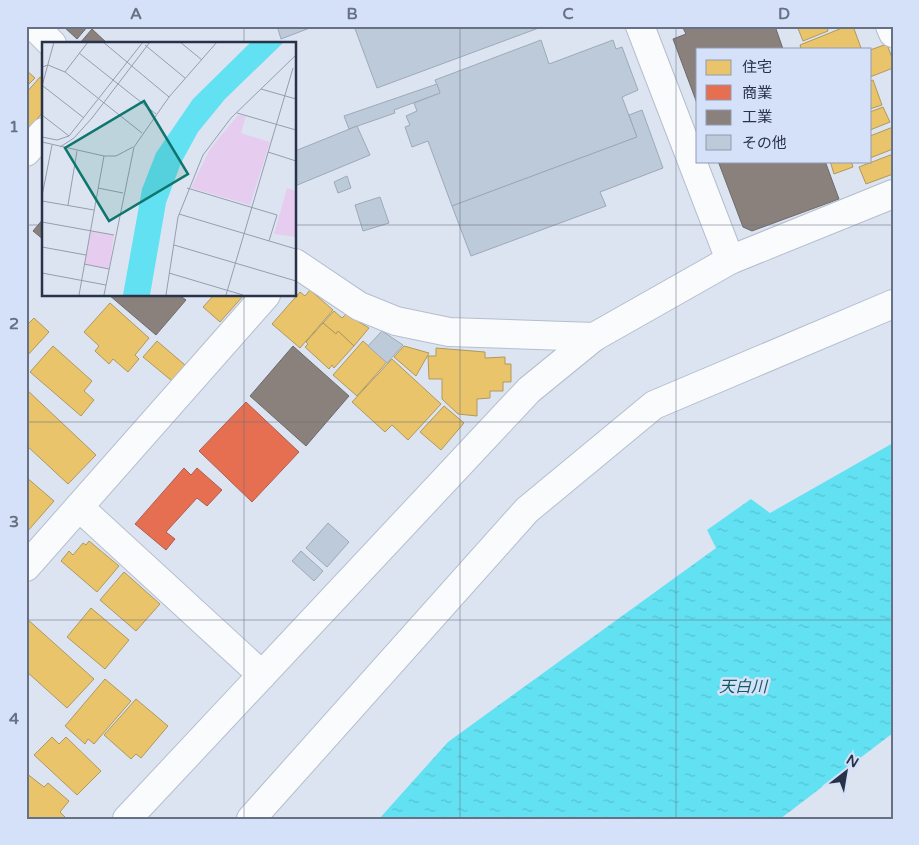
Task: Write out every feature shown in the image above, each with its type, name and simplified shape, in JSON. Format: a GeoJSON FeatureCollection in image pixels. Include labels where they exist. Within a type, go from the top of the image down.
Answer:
{"type":"FeatureCollection","features":[{"type":"Feature","properties":{"kind":"street"},"geometry":{"type":"LineString","coordinates":[[34,26],[50,42]]}},
{"type":"Feature","properties":{"kind":"street"},"geometry":{"type":"LineString","coordinates":[[640,26],[730,260]]}},
{"type":"Feature","properties":{"kind":"street"},"geometry":{"type":"LineString","coordinates":[[890,26],[893,33]]}},
{"type":"Feature","properties":{"kind":"street"},"geometry":{"type":"LineString","coordinates":[[26,152],[42,134]]}},
{"type":"Feature","properties":{"kind":"street"},"geometry":{"type":"LineString","coordinates":[[127,819],[528,390],[594,337],[730,260],[893,194]]}},
{"type":"Feature","properties":{"kind":"street"},"geometry":{"type":"LineString","coordinates":[[296,264],[359,306],[396,321],[449,332],[594,337]]}},
{"type":"Feature","properties":{"kind":"street"},"geometry":{"type":"LineString","coordinates":[[26,567],[265,296]]}},
{"type":"Feature","properties":{"kind":"street"},"geometry":{"type":"LineString","coordinates":[[251,819],[527,510],[654,406],[893,304]]}},
{"type":"Feature","properties":{"kind":"street"},"geometry":{"type":"LineString","coordinates":[[79,507],[262,675]]}},
{"type":"Feature","properties":{"kind":"water","name":"天白川"},"geometry":{"type":"Polygon","coordinates":[[[893,443],[893,733],[780,819],[379,819],[448,742],[716,548],[707,530],[751,499],[770,513],[893,443]]]}},
{"type":"Feature","properties":{"kind":"building: 住宅"},"geometry":{"type":"Polygon","coordinates":[[[797,26],[827,26],[828,31],[803,41],[797,26]]]}},
{"type":"Feature","properties":{"kind":"building: 住宅"},"geometry":{"type":"Polygon","coordinates":[[[847,26],[853,26],[861,48],[801,48],[800,45],[847,26]]]}},
{"type":"Feature","properties":{"kind":"building: 住宅"},"geometry":{"type":"Polygon","coordinates":[[[887,44],[893,61],[893,68],[872,76],[872,49],[887,44]]]}},
{"type":"Feature","properties":{"kind":"building: 住宅"},"geometry":{"type":"Polygon","coordinates":[[[26,70],[35,78],[26,87],[26,70]]]}},
{"type":"Feature","properties":{"kind":"building: 住宅"},"geometry":{"type":"Polygon","coordinates":[[[40,77],[42,78],[42,113],[26,132],[26,93],[40,77]]]}},
{"type":"Feature","properties":{"kind":"building: 住宅"},"geometry":{"type":"Polygon","coordinates":[[[872,80],[882,105],[872,108],[872,80]]]}},
{"type":"Feature","properties":{"kind":"building: 住宅"},"geometry":{"type":"Polygon","coordinates":[[[883,107],[890,122],[872,129],[872,111],[883,107]]]}},
{"type":"Feature","properties":{"kind":"building: 住宅"},"geometry":{"type":"Polygon","coordinates":[[[893,127],[893,149],[872,157],[872,135],[893,127]]]}},
{"type":"Feature","properties":{"kind":"building: 住宅"},"geometry":{"type":"Polygon","coordinates":[[[893,154],[893,174],[866,184],[859,167],[893,154]]]}},
{"type":"Feature","properties":{"kind":"building: 住宅"},"geometry":{"type":"Polygon","coordinates":[[[830,162],[851,162],[853,167],[834,174],[830,162]]]}},
{"type":"Feature","properties":{"kind":"building: 住宅"},"geometry":{"type":"Polygon","coordinates":[[[310,290],[333,310],[300,348],[272,324],[300,292],[305,296],[310,290]]]}},
{"type":"Feature","properties":{"kind":"building: 住宅"},"geometry":{"type":"Polygon","coordinates":[[[213,296],[243,296],[220,322],[203,307],[213,296]]]}},
{"type":"Feature","properties":{"kind":"building: 住宅"},"geometry":{"type":"Polygon","coordinates":[[[110,303],[149,338],[135,355],[139,359],[128,372],[113,359],[109,364],[95,351],[99,346],[84,332],[110,303]]]}},
{"type":"Feature","properties":{"kind":"building: 住宅"},"geometry":{"type":"Polygon","coordinates":[[[334,311],[342,318],[346,314],[369,328],[354,346],[338,331],[336,334],[323,323],[334,311]]]}},
{"type":"Feature","properties":{"kind":"building: 住宅"},"geometry":{"type":"Polygon","coordinates":[[[34,318],[49,332],[27,356],[26,326],[34,318]]]}},
{"type":"Feature","properties":{"kind":"building: 住宅"},"geometry":{"type":"Polygon","coordinates":[[[323,323],[336,334],[338,331],[354,346],[334,368],[332,365],[329,369],[305,347],[308,344],[306,342],[323,323]]]}},
{"type":"Feature","properties":{"kind":"building: 住宅"},"geometry":{"type":"Polygon","coordinates":[[[157,341],[185,365],[172,381],[143,357],[157,341]]]}},
{"type":"Feature","properties":{"kind":"building: 住宅"},"geometry":{"type":"Polygon","coordinates":[[[363,341],[387,362],[357,396],[333,375],[363,341]]]}},
{"type":"Feature","properties":{"kind":"building: 住宅"},"geometry":{"type":"Polygon","coordinates":[[[53,346],[92,381],[84,391],[94,400],[81,416],[30,372],[53,346]]]}},
{"type":"Feature","properties":{"kind":"building: 住宅"},"geometry":{"type":"Polygon","coordinates":[[[404,346],[429,353],[416,376],[394,357],[404,346]]]}},
{"type":"Feature","properties":{"kind":"building: 住宅"},"geometry":{"type":"Polygon","coordinates":[[[436,348],[485,352],[485,358],[505,357],[505,364],[511,364],[511,382],[503,382],[503,391],[490,391],[490,398],[477,399],[477,416],[458,414],[442,399],[442,379],[429,379],[428,356],[436,356],[436,348]]]}},
{"type":"Feature","properties":{"kind":"building: 住宅"},"geometry":{"type":"Polygon","coordinates":[[[392,359],[441,404],[408,440],[392,425],[385,432],[352,402],[392,359]]]}},
{"type":"Feature","properties":{"kind":"building: 住宅"},"geometry":{"type":"Polygon","coordinates":[[[26,389],[96,455],[68,484],[26,445],[26,389]]]}},
{"type":"Feature","properties":{"kind":"building: 住宅"},"geometry":{"type":"Polygon","coordinates":[[[444,406],[464,423],[441,450],[420,432],[444,406]]]}},
{"type":"Feature","properties":{"kind":"building: 住宅"},"geometry":{"type":"Polygon","coordinates":[[[26,477],[54,501],[26,533],[26,477]]]}},
{"type":"Feature","properties":{"kind":"building: 住宅"},"geometry":{"type":"Polygon","coordinates":[[[89,541],[119,566],[97,592],[61,561],[69,551],[73,555],[83,543],[86,545],[89,541]]]}},
{"type":"Feature","properties":{"kind":"building: 住宅"},"geometry":{"type":"Polygon","coordinates":[[[124,572],[160,604],[136,631],[100,600],[124,572]]]}},
{"type":"Feature","properties":{"kind":"building: 住宅"},"geometry":{"type":"Polygon","coordinates":[[[91,608],[129,640],[105,669],[67,637],[91,608]]]}},
{"type":"Feature","properties":{"kind":"building: 住宅"},"geometry":{"type":"Polygon","coordinates":[[[26,618],[94,679],[67,708],[26,671],[26,618]]]}},
{"type":"Feature","properties":{"kind":"building: 住宅"},"geometry":{"type":"Polygon","coordinates":[[[105,679],[131,701],[94,744],[88,739],[85,744],[65,726],[105,679]]]}},
{"type":"Feature","properties":{"kind":"building: 住宅"},"geometry":{"type":"Polygon","coordinates":[[[136,699],[168,726],[141,758],[136,754],[131,759],[104,735],[136,699]]]}},
{"type":"Feature","properties":{"kind":"building: 住宅"},"geometry":{"type":"Polygon","coordinates":[[[52,737],[59,744],[66,737],[101,771],[77,795],[34,755],[52,737]]]}},
{"type":"Feature","properties":{"kind":"building: 住宅"},"geometry":{"type":"Polygon","coordinates":[[[26,773],[44,787],[48,783],[69,801],[60,812],[67,819],[26,819],[26,773]]]}},
{"type":"Feature","properties":{"kind":"building: 商業"},"geometry":{"type":"Polygon","coordinates":[[[246,402],[299,452],[252,502],[199,451],[246,402]]]}},
{"type":"Feature","properties":{"kind":"building: 商業"},"geometry":{"type":"Polygon","coordinates":[[[184,468],[191,475],[197,468],[222,490],[207,506],[197,498],[166,532],[175,539],[166,550],[135,524],[184,468]]]}},
{"type":"Feature","properties":{"kind":"building: 工業"},"geometry":{"type":"Polygon","coordinates":[[[63,26],[88,26],[77,39],[63,26]]]}},
{"type":"Feature","properties":{"kind":"building: 工業"},"geometry":{"type":"Polygon","coordinates":[[[687,26],[775,26],[783,48],[696,48],[696,101],[673,39],[686,34],[683,28],[687,26]]]}},
{"type":"Feature","properties":{"kind":"building: 工業"},"geometry":{"type":"Polygon","coordinates":[[[92,29],[106,42],[81,42],[92,29]]]}},
{"type":"Feature","properties":{"kind":"building: 工業"},"geometry":{"type":"Polygon","coordinates":[[[718,162],[825,162],[839,199],[752,231],[743,227],[718,162]]]}},
{"type":"Feature","properties":{"kind":"building: 工業"},"geometry":{"type":"Polygon","coordinates":[[[42,220],[42,238],[33,231],[42,220]]]}},
{"type":"Feature","properties":{"kind":"building: 工業"},"geometry":{"type":"Polygon","coordinates":[[[110,296],[180,296],[186,300],[156,335],[110,296]]]}},
{"type":"Feature","properties":{"kind":"building: 工業"},"geometry":{"type":"Polygon","coordinates":[[[293,346],[349,396],[306,446],[250,396],[293,346]]]}},
{"type":"Feature","properties":{"kind":"building: その他"},"geometry":{"type":"Polygon","coordinates":[[[277,26],[315,26],[281,39],[277,26]]]}},
{"type":"Feature","properties":{"kind":"building: その他"},"geometry":{"type":"Polygon","coordinates":[[[354,26],[544,26],[377,88],[354,26]]]}},
{"type":"Feature","properties":{"kind":"building: その他"},"geometry":{"type":"Polygon","coordinates":[[[541,40],[549,64],[613,40],[616,49],[622,47],[638,90],[622,97],[637,137],[452,206],[428,141],[412,147],[405,127],[410,125],[406,116],[417,111],[414,103],[440,93],[435,80],[541,40]]]}},
{"type":"Feature","properties":{"kind":"building: その他"},"geometry":{"type":"Polygon","coordinates":[[[437,84],[440,93],[394,110],[395,113],[349,129],[344,116],[437,84]]]}},
{"type":"Feature","properties":{"kind":"building: その他"},"geometry":{"type":"Polygon","coordinates":[[[642,110],[663,168],[600,192],[606,206],[471,256],[452,206],[637,137],[629,115],[642,110]]]}},
{"type":"Feature","properties":{"kind":"building: その他"},"geometry":{"type":"Polygon","coordinates":[[[357,126],[370,155],[296,186],[296,151],[357,126]]]}},
{"type":"Feature","properties":{"kind":"building: その他"},"geometry":{"type":"Polygon","coordinates":[[[347,176],[351,188],[338,193],[334,182],[347,176]]]}},
{"type":"Feature","properties":{"kind":"building: その他"},"geometry":{"type":"Polygon","coordinates":[[[380,197],[389,223],[363,231],[355,205],[380,197]]]}},
{"type":"Feature","properties":{"kind":"building: その他"},"geometry":{"type":"Polygon","coordinates":[[[382,331],[403,345],[387,363],[368,346],[382,331]]]}},
{"type":"Feature","properties":{"kind":"building: その他"},"geometry":{"type":"Polygon","coordinates":[[[328,523],[349,542],[327,567],[306,548],[328,523]]]}},
{"type":"Feature","properties":{"kind":"building: その他"},"geometry":{"type":"Polygon","coordinates":[[[301,551],[323,571],[314,581],[292,561],[301,551]]]}}]}
